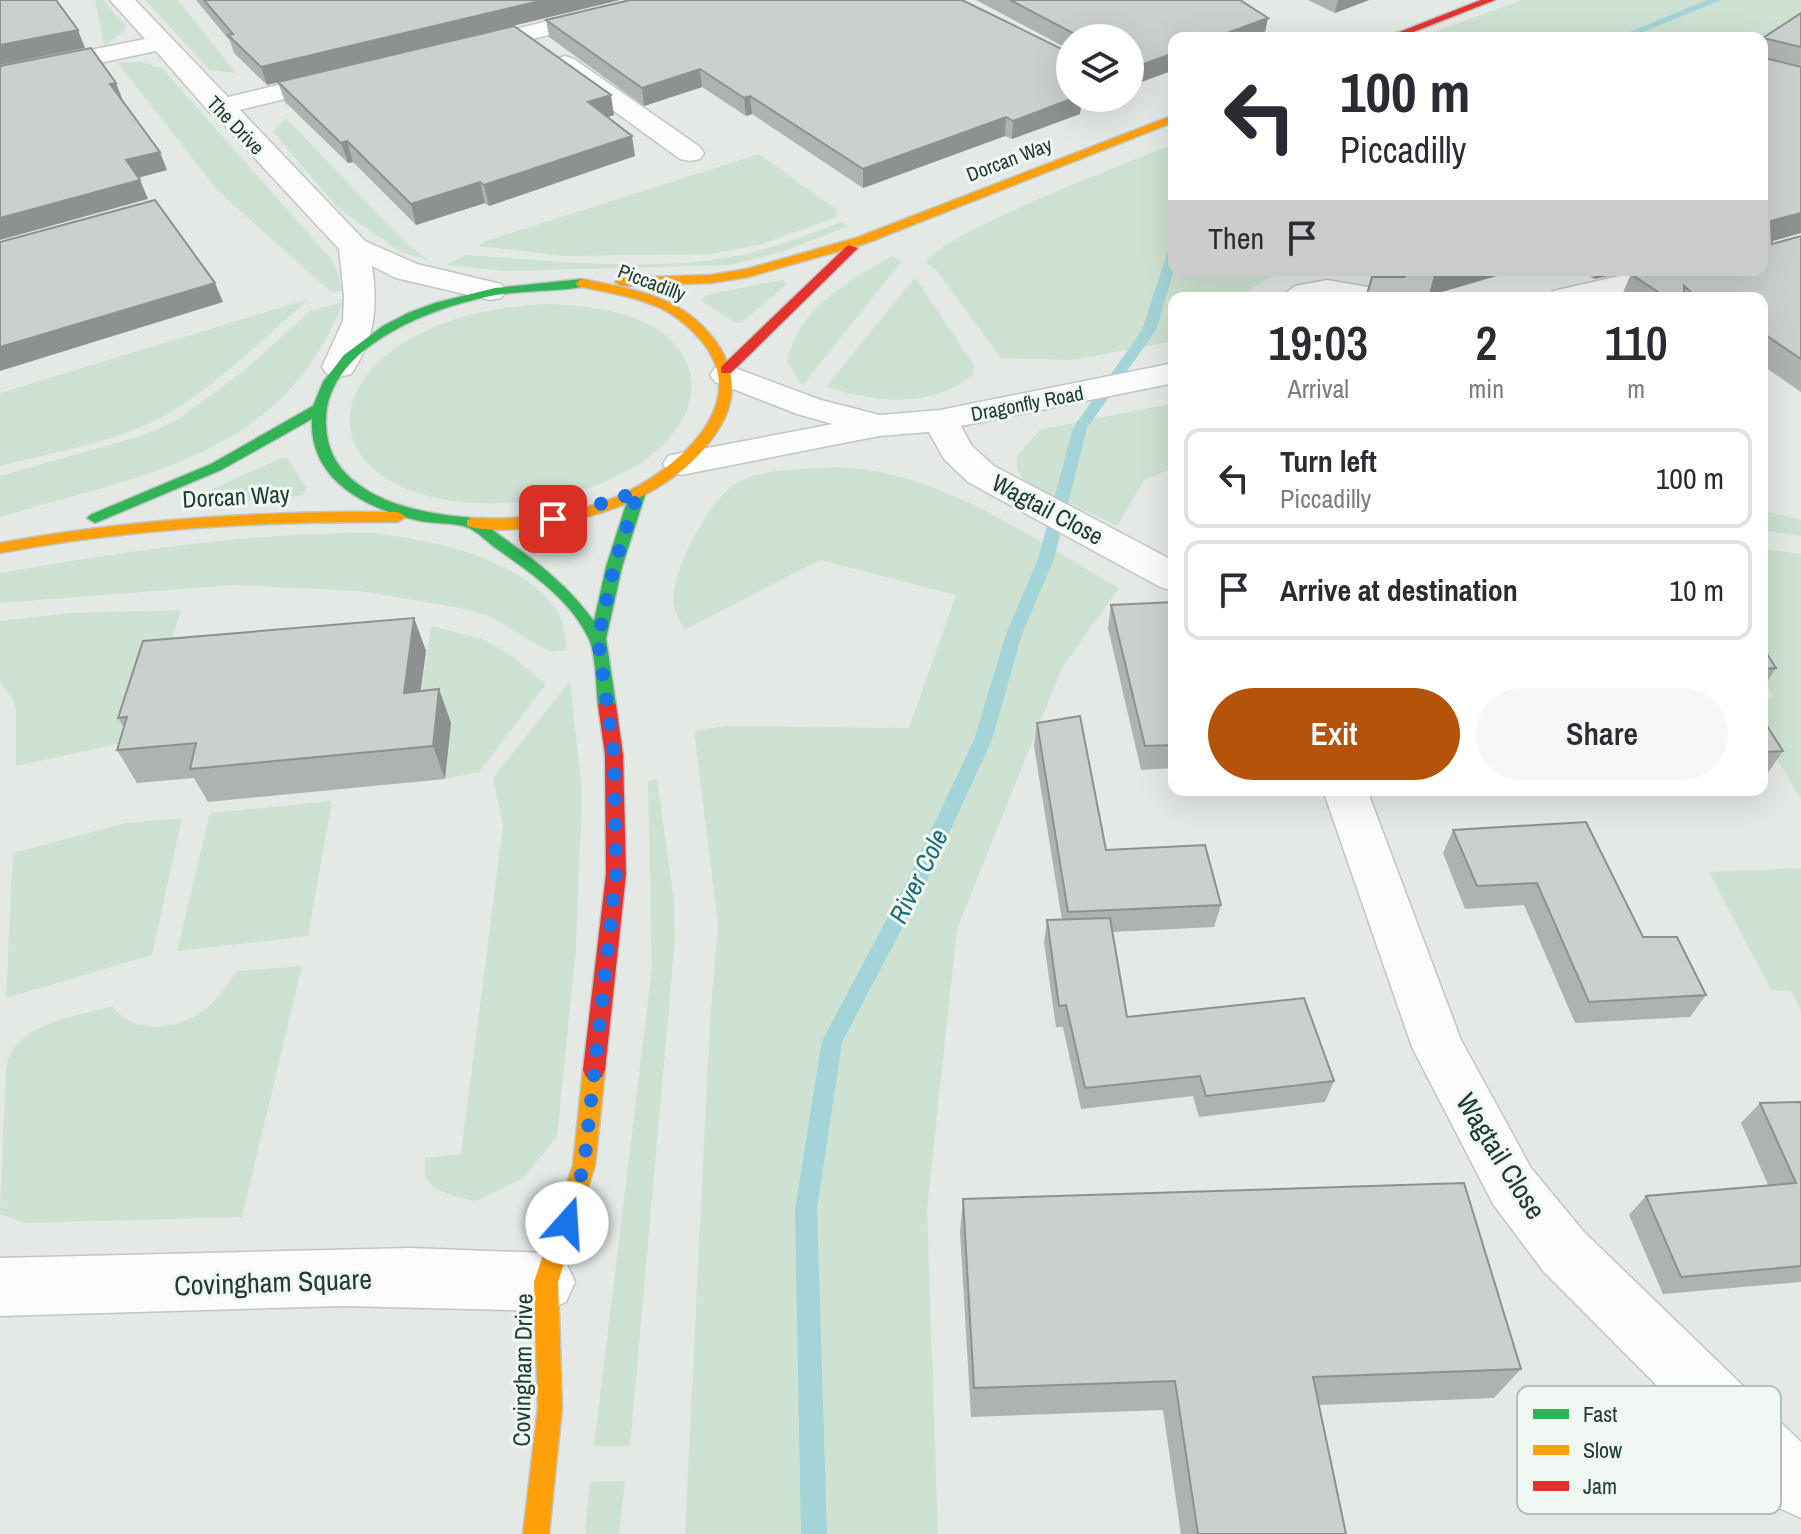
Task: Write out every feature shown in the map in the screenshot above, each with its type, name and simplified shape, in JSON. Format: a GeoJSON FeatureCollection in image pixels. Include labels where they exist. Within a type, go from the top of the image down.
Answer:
{"type":"FeatureCollection","features":[{"type":"Feature","properties":{"kind":"main road"},"geometry":{"type":"LineString","coordinates":[[1405,32],[1490,0]]}},
{"type":"Feature","properties":{"kind":"main road","name":"Dorcan Way"},"geometry":{"type":"LineString","coordinates":[[582,283],[733,276],[860,241],[1168,120]]}},
{"type":"Feature","properties":{"kind":"main road","name":"Dorcan Way"},"geometry":{"type":"LineString","coordinates":[[726,372],[860,241]]}},
{"type":"Feature","properties":{"kind":"main road","name":"Piccadilly"},"geometry":{"type":"LineString","coordinates":[[582,283],[638,295],[688,319],[712,341],[726,372],[725,407],[718,424],[698,451],[638,492],[553,519],[501,525],[473,524],[420,517],[362,496],[337,475],[317,446],[318,409],[339,367],[364,344],[404,321],[449,302],[490,291],[530,284],[582,283]]}},
{"type":"Feature","properties":{"kind":"main road","name":"Dorcan Way"},"geometry":{"type":"LineString","coordinates":[[56,535],[216,467],[318,409]]}},
{"type":"Feature","properties":{"kind":"main road","name":"Covingham Drive"},"geometry":{"type":"LineString","coordinates":[[536,1534],[550,1407],[546,1282],[584,1165],[613,909],[615,780],[598,639],[614,567],[638,492]]}},
{"type":"Feature","properties":{"kind":"main road","name":"Dorcan Way"},"geometry":{"type":"LineString","coordinates":[[0,548],[56,535],[259,518],[420,517]]}},
{"type":"Feature","properties":{"kind":"main road"},"geometry":{"type":"LineString","coordinates":[[473,524],[552,581],[598,639]]}},
{"type":"Feature","properties":{"kind":"street","name":"The Drive"},"geometry":{"type":"LineString","coordinates":[[122,0],[219,107],[354,247],[407,271],[490,291]]}},
{"type":"Feature","properties":{"kind":"street"},"geometry":{"type":"LineString","coordinates":[[438,55],[663,0]]}},
{"type":"Feature","properties":{"kind":"street"},"geometry":{"type":"LineString","coordinates":[[524,35],[690,153]]}},
{"type":"Feature","properties":{"kind":"street"},"geometry":{"type":"LineString","coordinates":[[0,76],[160,43]]}},
{"type":"Feature","properties":{"kind":"street"},"geometry":{"type":"LineString","coordinates":[[219,107],[362,73]]}},
{"type":"Feature","properties":{"kind":"street"},"geometry":{"type":"LineString","coordinates":[[339,367],[355,339],[361,313],[354,247]]}},
{"type":"Feature","properties":{"kind":"street"},"geometry":{"type":"LineString","coordinates":[[1590,292],[1660,276]]}},
{"type":"Feature","properties":{"kind":"street"},"geometry":{"type":"LineString","coordinates":[[1305,292],[1341,289],[1354,292]]}},
{"type":"Feature","properties":{"kind":"street","name":"Dragonfly Road"},"geometry":{"type":"LineString","coordinates":[[726,372],[809,407],[879,426]]}},
{"type":"Feature","properties":{"kind":"street","name":"Dragonfly Road"},"geometry":{"type":"LineString","coordinates":[[681,464],[879,426],[940,420],[1168,374]]}},
{"type":"Feature","properties":{"kind":"street","name":"Wagtail Close"},"geometry":{"type":"LineString","coordinates":[[940,420],[957,451],[967,462],[1015,494],[1168,575]]}},
{"type":"Feature","properties":{"kind":"street","name":"Wagtail Close"},"geometry":{"type":"LineString","coordinates":[[1347,796],[1438,1047],[1512,1186],[1564,1252],[1700,1386]]}},
{"type":"Feature","properties":{"kind":"street","name":"Covingham Square"},"geometry":{"type":"LineString","coordinates":[[0,1287],[122,1287],[425,1277],[546,1282]]}},
{"type":"Feature","properties":{"kind":"street","name":"Wagtail Close"},"geometry":{"type":"LineString","coordinates":[[1781,1466],[1801,1486]]}},
{"type":"Feature","properties":{"kind":"green space"},"geometry":{"type":"Polygon","coordinates":[[[95,0],[103,0],[125,25],[125,30],[104,46],[95,0]]]}},
{"type":"Feature","properties":{"kind":"green space"},"geometry":{"type":"Polygon","coordinates":[[[145,0],[178,0],[236,73],[210,70],[145,0]]]}},
{"type":"Feature","properties":{"kind":"green space"},"geometry":{"type":"Polygon","coordinates":[[[1522,0],[1801,0],[1801,25],[1768,45],[1768,32],[1434,32],[1522,0]]]}},
{"type":"Feature","properties":{"kind":"green space"},"geometry":{"type":"Polygon","coordinates":[[[117,62],[141,62],[163,69],[331,259],[342,291],[331,292],[218,191],[117,62]]]}},
{"type":"Feature","properties":{"kind":"green space"},"geometry":{"type":"Polygon","coordinates":[[[286,118],[401,238],[427,260],[400,252],[337,207],[273,132],[286,118]]]}},
{"type":"Feature","properties":{"kind":"green space"},"geometry":{"type":"Polygon","coordinates":[[[1168,146],[1168,276],[1274,276],[1247,292],[1168,292],[1168,342],[1072,360],[1001,358],[936,270],[926,262],[967,233],[1081,181],[1168,146]]]}},
{"type":"Feature","properties":{"kind":"green space"},"geometry":{"type":"Polygon","coordinates":[[[759,154],[836,209],[837,217],[759,245],[711,254],[564,256],[479,246],[486,241],[759,154]]]}},
{"type":"Feature","properties":{"kind":"green space"},"geometry":{"type":"Polygon","coordinates":[[[842,222],[848,226],[782,252],[729,265],[505,271],[446,265],[466,255],[593,263],[657,264],[719,259],[781,244],[842,222]]]}},
{"type":"Feature","properties":{"kind":"green space"},"geometry":{"type":"Polygon","coordinates":[[[892,256],[902,261],[802,386],[787,361],[802,326],[843,286],[892,256]]]}},
{"type":"Feature","properties":{"kind":"green space"},"geometry":{"type":"Polygon","coordinates":[[[915,277],[974,365],[973,374],[957,386],[939,393],[902,400],[864,396],[826,387],[915,277]]]}},
{"type":"Feature","properties":{"kind":"green space"},"geometry":{"type":"Polygon","coordinates":[[[782,280],[787,284],[741,323],[733,322],[701,300],[707,295],[782,280]]]}},
{"type":"Feature","properties":{"kind":"green space"},"geometry":{"type":"Polygon","coordinates":[[[309,299],[222,376],[165,415],[105,440],[0,466],[0,393],[309,299]]]}},
{"type":"Feature","properties":{"kind":"green space"},"geometry":{"type":"Polygon","coordinates":[[[343,302],[317,354],[284,395],[246,427],[202,452],[155,471],[0,517],[0,476],[141,436],[177,420],[245,370],[310,311],[343,302]]]}},
{"type":"Feature","properties":{"kind":"green space"},"geometry":{"type":"Polygon","coordinates":[[[544,304],[587,307],[632,317],[652,326],[683,355],[691,376],[690,400],[681,422],[660,448],[632,468],[599,484],[525,502],[453,501],[421,494],[390,481],[368,464],[355,444],[350,422],[353,400],[365,378],[384,357],[410,339],[458,318],[509,307],[544,304]]]}},
{"type":"Feature","properties":{"kind":"green space"},"geometry":{"type":"Polygon","coordinates":[[[1168,404],[1168,470],[1144,480],[1117,526],[1026,483],[1017,470],[1017,456],[1040,430],[1168,404]]]}},
{"type":"Feature","properties":{"kind":"green space"},"geometry":{"type":"Polygon","coordinates":[[[287,458],[306,487],[304,495],[191,507],[184,505],[192,498],[287,458]]]}},
{"type":"Feature","properties":{"kind":"green space"},"geometry":{"type":"Polygon","coordinates":[[[834,467],[872,471],[947,493],[1018,528],[1119,588],[1062,668],[957,929],[927,1209],[938,1534],[685,1534],[710,1021],[718,924],[694,731],[725,726],[909,728],[956,595],[820,560],[684,630],[673,601],[679,570],[696,533],[730,488],[742,480],[764,473],[834,467]]]}},
{"type":"Feature","properties":{"kind":"green space"},"geometry":{"type":"Polygon","coordinates":[[[1768,512],[1801,520],[1801,536],[1768,531],[1768,512]]]}},
{"type":"Feature","properties":{"kind":"green space"},"geometry":{"type":"Polygon","coordinates":[[[373,533],[447,546],[497,564],[519,576],[539,590],[558,612],[567,650],[550,652],[489,616],[360,591],[235,585],[0,603],[0,573],[232,540],[373,533]]]}},
{"type":"Feature","properties":{"kind":"green space"},"geometry":{"type":"Polygon","coordinates":[[[1768,550],[1801,554],[1801,799],[1768,744],[1768,698],[1774,697],[1768,688],[1768,550]]]}},
{"type":"Feature","properties":{"kind":"green space"},"geometry":{"type":"Polygon","coordinates":[[[181,610],[141,739],[16,766],[16,711],[13,699],[0,682],[0,621],[71,613],[181,610]]]}},
{"type":"Feature","properties":{"kind":"green space"},"geometry":{"type":"Polygon","coordinates":[[[431,626],[482,639],[508,653],[546,684],[479,772],[445,779],[451,723],[416,726],[431,626]]]}},
{"type":"Feature","properties":{"kind":"green space"},"geometry":{"type":"Polygon","coordinates":[[[570,681],[582,791],[576,948],[557,1137],[523,1178],[476,1201],[456,1197],[435,1188],[425,1177],[425,1158],[461,1154],[503,825],[493,778],[570,681]]]}},
{"type":"Feature","properties":{"kind":"green space"},"geometry":{"type":"Polygon","coordinates":[[[657,779],[674,900],[675,939],[630,1446],[594,1446],[652,968],[648,781],[657,779]]]}},
{"type":"Feature","properties":{"kind":"green space"},"geometry":{"type":"Polygon","coordinates":[[[332,801],[308,936],[177,951],[210,813],[332,801]]]}},
{"type":"Feature","properties":{"kind":"green space"},"geometry":{"type":"Polygon","coordinates":[[[182,818],[152,955],[6,998],[13,853],[126,823],[182,818]]]}},
{"type":"Feature","properties":{"kind":"green space"},"geometry":{"type":"Polygon","coordinates":[[[1801,868],[1801,1011],[1791,991],[1771,990],[1709,872],[1801,868]]]}},
{"type":"Feature","properties":{"kind":"green space"},"geometry":{"type":"Polygon","coordinates":[[[302,966],[242,1217],[25,1223],[0,1214],[6,1069],[11,1053],[20,1041],[47,1024],[112,1006],[133,1022],[159,1027],[173,1025],[209,1006],[237,971],[302,966]]]}},
{"type":"Feature","properties":{"kind":"green space"},"geometry":{"type":"Polygon","coordinates":[[[625,1481],[619,1534],[585,1534],[590,1482],[625,1481]]]}},
{"type":"Feature","properties":{"kind":"building"},"geometry":{"type":"Polygon","coordinates":[[[0,0],[56,0],[78,30],[0,45],[0,0]]]}},
{"type":"Feature","properties":{"kind":"building"},"geometry":{"type":"Polygon","coordinates":[[[204,0],[544,0],[261,67],[228,35],[233,34],[204,0]]]}},
{"type":"Feature","properties":{"kind":"building"},"geometry":{"type":"Polygon","coordinates":[[[630,0],[962,0],[1056,46],[1056,105],[1013,121],[1006,117],[863,169],[750,96],[744,98],[700,69],[642,88],[546,20],[630,0]]]}},
{"type":"Feature","properties":{"kind":"building"},"geometry":{"type":"Polygon","coordinates":[[[1010,0],[1240,0],[1268,18],[1230,32],[1168,32],[1168,55],[1144,64],[1144,24],[1056,24],[1010,0]]]}},
{"type":"Feature","properties":{"kind":"building"},"geometry":{"type":"Polygon","coordinates":[[[1801,13],[1801,47],[1768,39],[1768,35],[1801,13]]]}},
{"type":"Feature","properties":{"kind":"building"},"geometry":{"type":"Polygon","coordinates":[[[514,26],[611,95],[588,102],[632,136],[484,185],[480,182],[411,204],[347,141],[341,143],[278,82],[514,26]]]}},
{"type":"Feature","properties":{"kind":"building"},"geometry":{"type":"Polygon","coordinates":[[[91,48],[116,83],[110,84],[160,152],[126,160],[140,180],[0,218],[0,66],[91,48]]]}},
{"type":"Feature","properties":{"kind":"building"},"geometry":{"type":"Polygon","coordinates":[[[1768,59],[1801,67],[1801,213],[1771,221],[1772,244],[1801,236],[1801,359],[1768,337],[1768,292],[1691,292],[1684,286],[1684,292],[1658,292],[1634,276],[1768,276],[1768,59]]]}},
{"type":"Feature","properties":{"kind":"building"},"geometry":{"type":"Polygon","coordinates":[[[155,200],[215,283],[0,347],[0,242],[155,200]]]}},
{"type":"Feature","properties":{"kind":"building"},"geometry":{"type":"Polygon","coordinates":[[[1435,276],[1431,292],[1368,292],[1372,277],[1435,276]]]}},
{"type":"Feature","properties":{"kind":"building"},"geometry":{"type":"Polygon","coordinates":[[[1168,602],[1168,745],[1145,746],[1111,605],[1168,602]]]}},
{"type":"Feature","properties":{"kind":"building"},"geometry":{"type":"Polygon","coordinates":[[[414,618],[404,693],[439,689],[433,746],[190,769],[196,743],[117,750],[127,717],[118,718],[143,641],[414,618]]]}},
{"type":"Feature","properties":{"kind":"building"},"geometry":{"type":"Polygon","coordinates":[[[1768,655],[1776,668],[1768,669],[1768,655]]]}},
{"type":"Feature","properties":{"kind":"building"},"geometry":{"type":"Polygon","coordinates":[[[1080,716],[1106,850],[1205,845],[1221,905],[1068,912],[1037,723],[1080,716]]]}},
{"type":"Feature","properties":{"kind":"building"},"geometry":{"type":"Polygon","coordinates":[[[1768,727],[1783,751],[1768,752],[1768,727]]]}},
{"type":"Feature","properties":{"kind":"building"},"geometry":{"type":"Polygon","coordinates":[[[1586,822],[1643,937],[1677,937],[1706,995],[1589,1002],[1537,883],[1477,886],[1453,830],[1586,822]]]}},
{"type":"Feature","properties":{"kind":"building"},"geometry":{"type":"Polygon","coordinates":[[[1110,918],[1127,1017],[1304,998],[1334,1081],[1206,1096],[1200,1076],[1085,1088],[1066,1005],[1059,1006],[1047,920],[1110,918]]]}},
{"type":"Feature","properties":{"kind":"building"},"geometry":{"type":"Polygon","coordinates":[[[1801,1102],[1801,1266],[1681,1277],[1646,1196],[1796,1183],[1760,1103],[1801,1102]]]}},
{"type":"Feature","properties":{"kind":"building"},"geometry":{"type":"Polygon","coordinates":[[[1464,1183],[1521,1369],[1313,1377],[1346,1534],[1198,1534],[1175,1381],[974,1388],[963,1199],[1464,1183]]]}},
{"type":"Feature","properties":{"kind":"waterway","name":"River Cole"},"geometry":{"type":"LineString","coordinates":[[1635,32],[1716,0]]}},
{"type":"Feature","properties":{"kind":"waterway","name":"River Cole"},"geometry":{"type":"LineString","coordinates":[[814,1534],[806,1209],[832,1041],[916,883],[983,740],[1014,634],[1046,559],[1080,428],[1149,330],[1168,270]]}},
{"type":"Feature","properties":{"kind":"traffic: fast"},"geometry":{"type":"LineString","coordinates":[[472,523],[419,516],[366,496],[343,481],[327,461],[318,438],[319,409],[326,391],[336,373],[356,351],[387,329],[413,316],[495,292],[582,283]]}},
{"type":"Feature","properties":{"kind":"traffic: fast"},"geometry":{"type":"LineString","coordinates":[[95,518],[216,467],[318,409]]}},
{"type":"Feature","properties":{"kind":"traffic: fast"},"geometry":{"type":"LineString","coordinates":[[607,705],[598,639],[614,567],[638,492]]}},
{"type":"Feature","properties":{"kind":"traffic: fast"},"geometry":{"type":"LineString","coordinates":[[473,524],[545,575],[571,602],[598,639]]}},
{"type":"Feature","properties":{"kind":"traffic: slow"},"geometry":{"type":"LineString","coordinates":[[621,282],[711,279],[748,273],[860,241],[1168,120]]}},
{"type":"Feature","properties":{"kind":"traffic: slow"},"geometry":{"type":"LineString","coordinates":[[472,523],[515,524],[558,519],[620,501],[664,477],[686,459],[705,439],[719,417],[725,394],[724,370],[713,346],[691,322],[667,306],[625,292],[582,283]]}},
{"type":"Feature","properties":{"kind":"traffic: slow"},"geometry":{"type":"LineString","coordinates":[[0,548],[99,531],[198,522],[298,517],[398,517]]}},
{"type":"Feature","properties":{"kind":"traffic: slow"},"geometry":{"type":"LineString","coordinates":[[536,1534],[550,1407],[546,1282],[584,1165],[594,1070]]}},
{"type":"Feature","properties":{"kind":"traffic: jam"},"geometry":{"type":"LineString","coordinates":[[1405,32],[1490,0]]}},
{"type":"Feature","properties":{"kind":"traffic: jam"},"geometry":{"type":"LineString","coordinates":[[726,370],[852,248]]}},
{"type":"Feature","properties":{"kind":"traffic: jam"},"geometry":{"type":"LineString","coordinates":[[594,1070],[616,874],[614,755],[607,705]]}},
{"type":"Feature","properties":{"kind":"route"},"geometry":{"type":"LineString","coordinates":[[553,519],[581,513],[638,492],[614,567],[598,639],[614,755],[616,874],[584,1165],[567,1223]]}}]}
